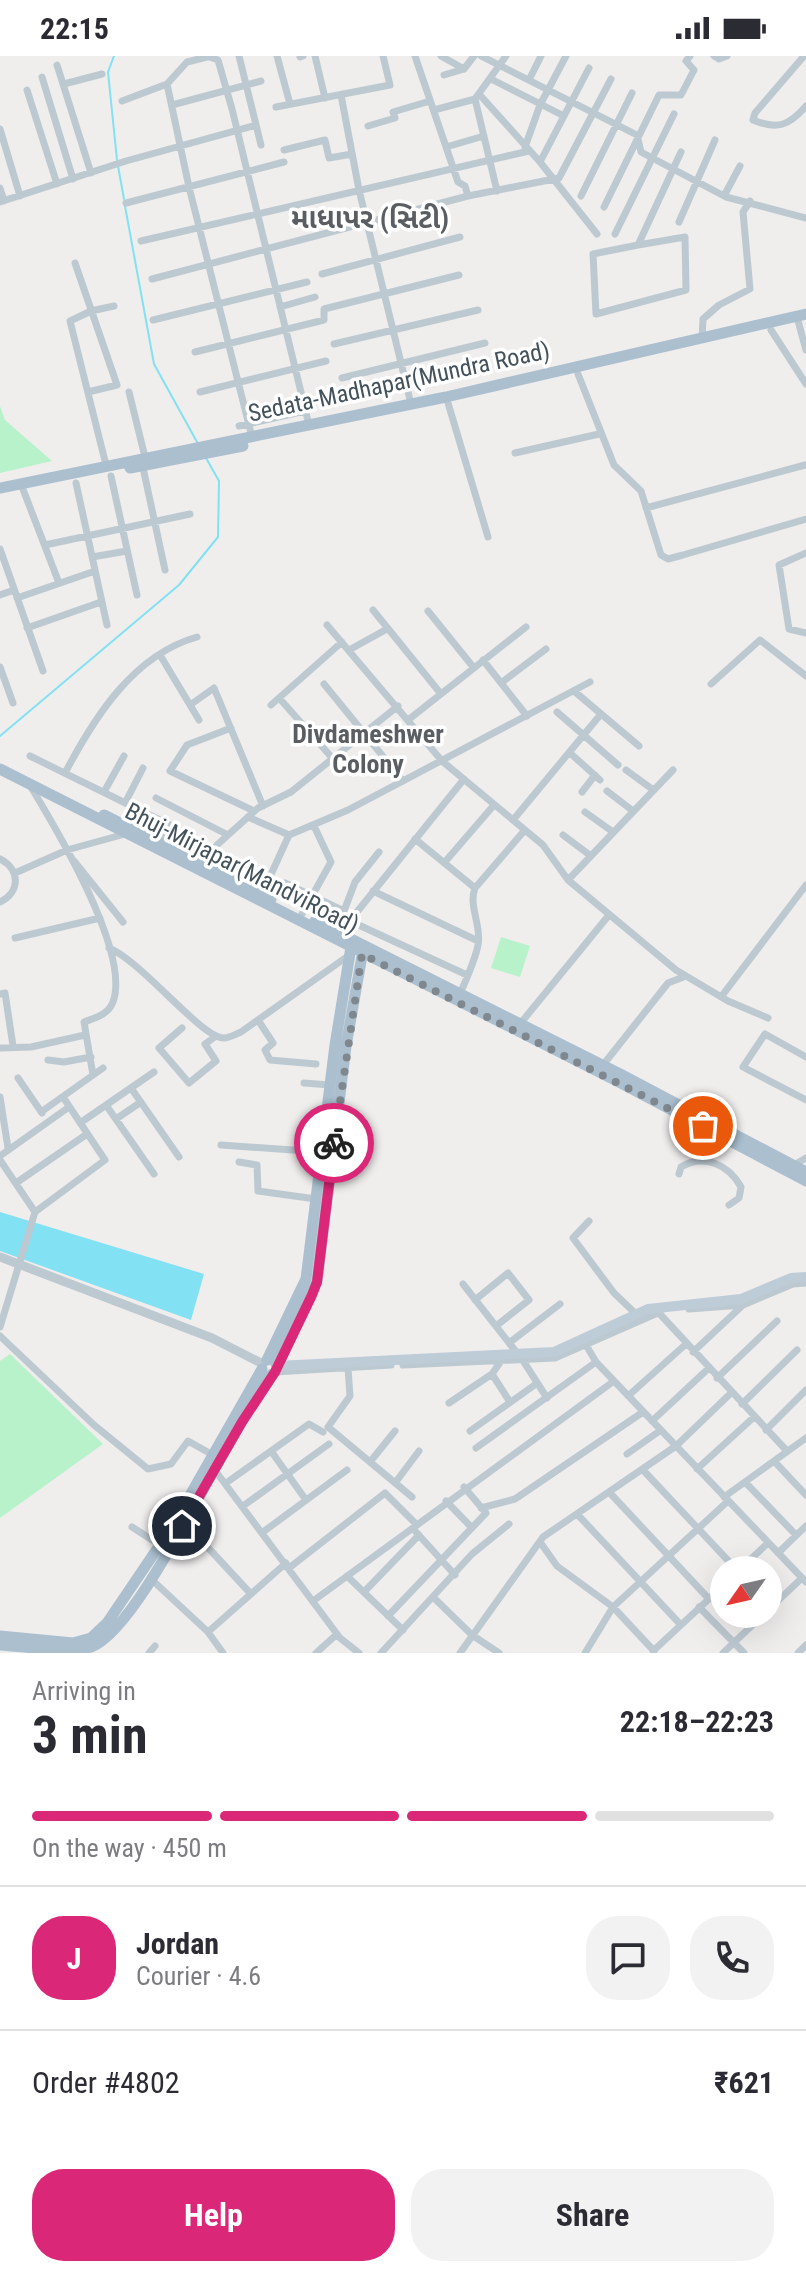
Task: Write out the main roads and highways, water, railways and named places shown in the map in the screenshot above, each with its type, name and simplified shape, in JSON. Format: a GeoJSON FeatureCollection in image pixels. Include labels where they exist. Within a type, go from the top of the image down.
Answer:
{"type":"FeatureCollection","features":[{"type":"Feature","properties":{"kind":"main road","name":"Sedata-Madhapar(Mundra Road)"},"geometry":{"type":"LineString","coordinates":[[0,496],[143,460],[448,403],[771,330],[802,319]]}},
{"type":"Feature","properties":{"kind":"main road","name":"Sedata-Madhapar(Mundra Road)"},"geometry":{"type":"LineString","coordinates":[[216,446],[802,319]]}},
{"type":"Feature","properties":{"kind":"main road","name":"Sedata-Madhapar(Mundra Road)"},"geometry":{"type":"LineString","coordinates":[[0,488],[22,488],[109,471],[143,460]]}},
{"type":"Feature","properties":{"kind":"main road","name":"Bhuj-Mirjapar(MandviRoad)"},"geometry":{"type":"LineString","coordinates":[[0,762],[340,933],[356,948],[460,994],[603,1065],[806,1172]]}},
{"type":"Feature","properties":{"kind":"main road","name":"Bhuj-Mirjapar(MandviRoad)"},"geometry":{"type":"LineString","coordinates":[[0,769],[619,1082],[806,1181]]}},
{"type":"Feature","properties":{"kind":"main road"},"geometry":{"type":"LineString","coordinates":[[0,1636],[73,1643],[91,1638],[126,1600],[270,1367],[306,1279],[330,1085],[356,948]]}},
{"type":"Feature","properties":{"kind":"main road"},"geometry":{"type":"LineString","coordinates":[[0,1645],[74,1652],[95,1646],[113,1629],[182,1526],[317,1282],[356,948]]}},
{"type":"Feature","properties":{"kind":"main road"},"geometry":{"type":"LineString","coordinates":[[270,1367],[520,1356],[566,1349],[636,1314],[668,1304],[741,1299],[791,1278],[806,1280]]}},
{"type":"Feature","properties":{"kind":"water"},"geometry":{"type":"Polygon","coordinates":[[[0,1212],[204,1274],[191,1320],[0,1251],[0,1212]]]}},
{"type":"Feature","properties":{"kind":"waterway"},"geometry":{"type":"LineString","coordinates":[[114,56],[108,72],[117,160]]}},
{"type":"Feature","properties":{"kind":"waterway"},"geometry":{"type":"LineString","coordinates":[[118,166],[124,199]]}},
{"type":"Feature","properties":{"kind":"waterway"},"geometry":{"type":"LineString","coordinates":[[125,206],[154,364],[197,442]]}},
{"type":"Feature","properties":{"kind":"waterway"},"geometry":{"type":"LineString","coordinates":[[0,736],[179,585],[218,537],[219,481],[206,458]]}},
{"type":"Feature","properties":{"kind":"district","name":"માધાપર (સિટી)"},"geometry":{"type":"Point","coordinates":[370,218]}},
{"type":"Feature","properties":{"kind":"district","name":"Divdameshwer Colony"},"geometry":{"type":"Point","coordinates":[368,749]}}]}
